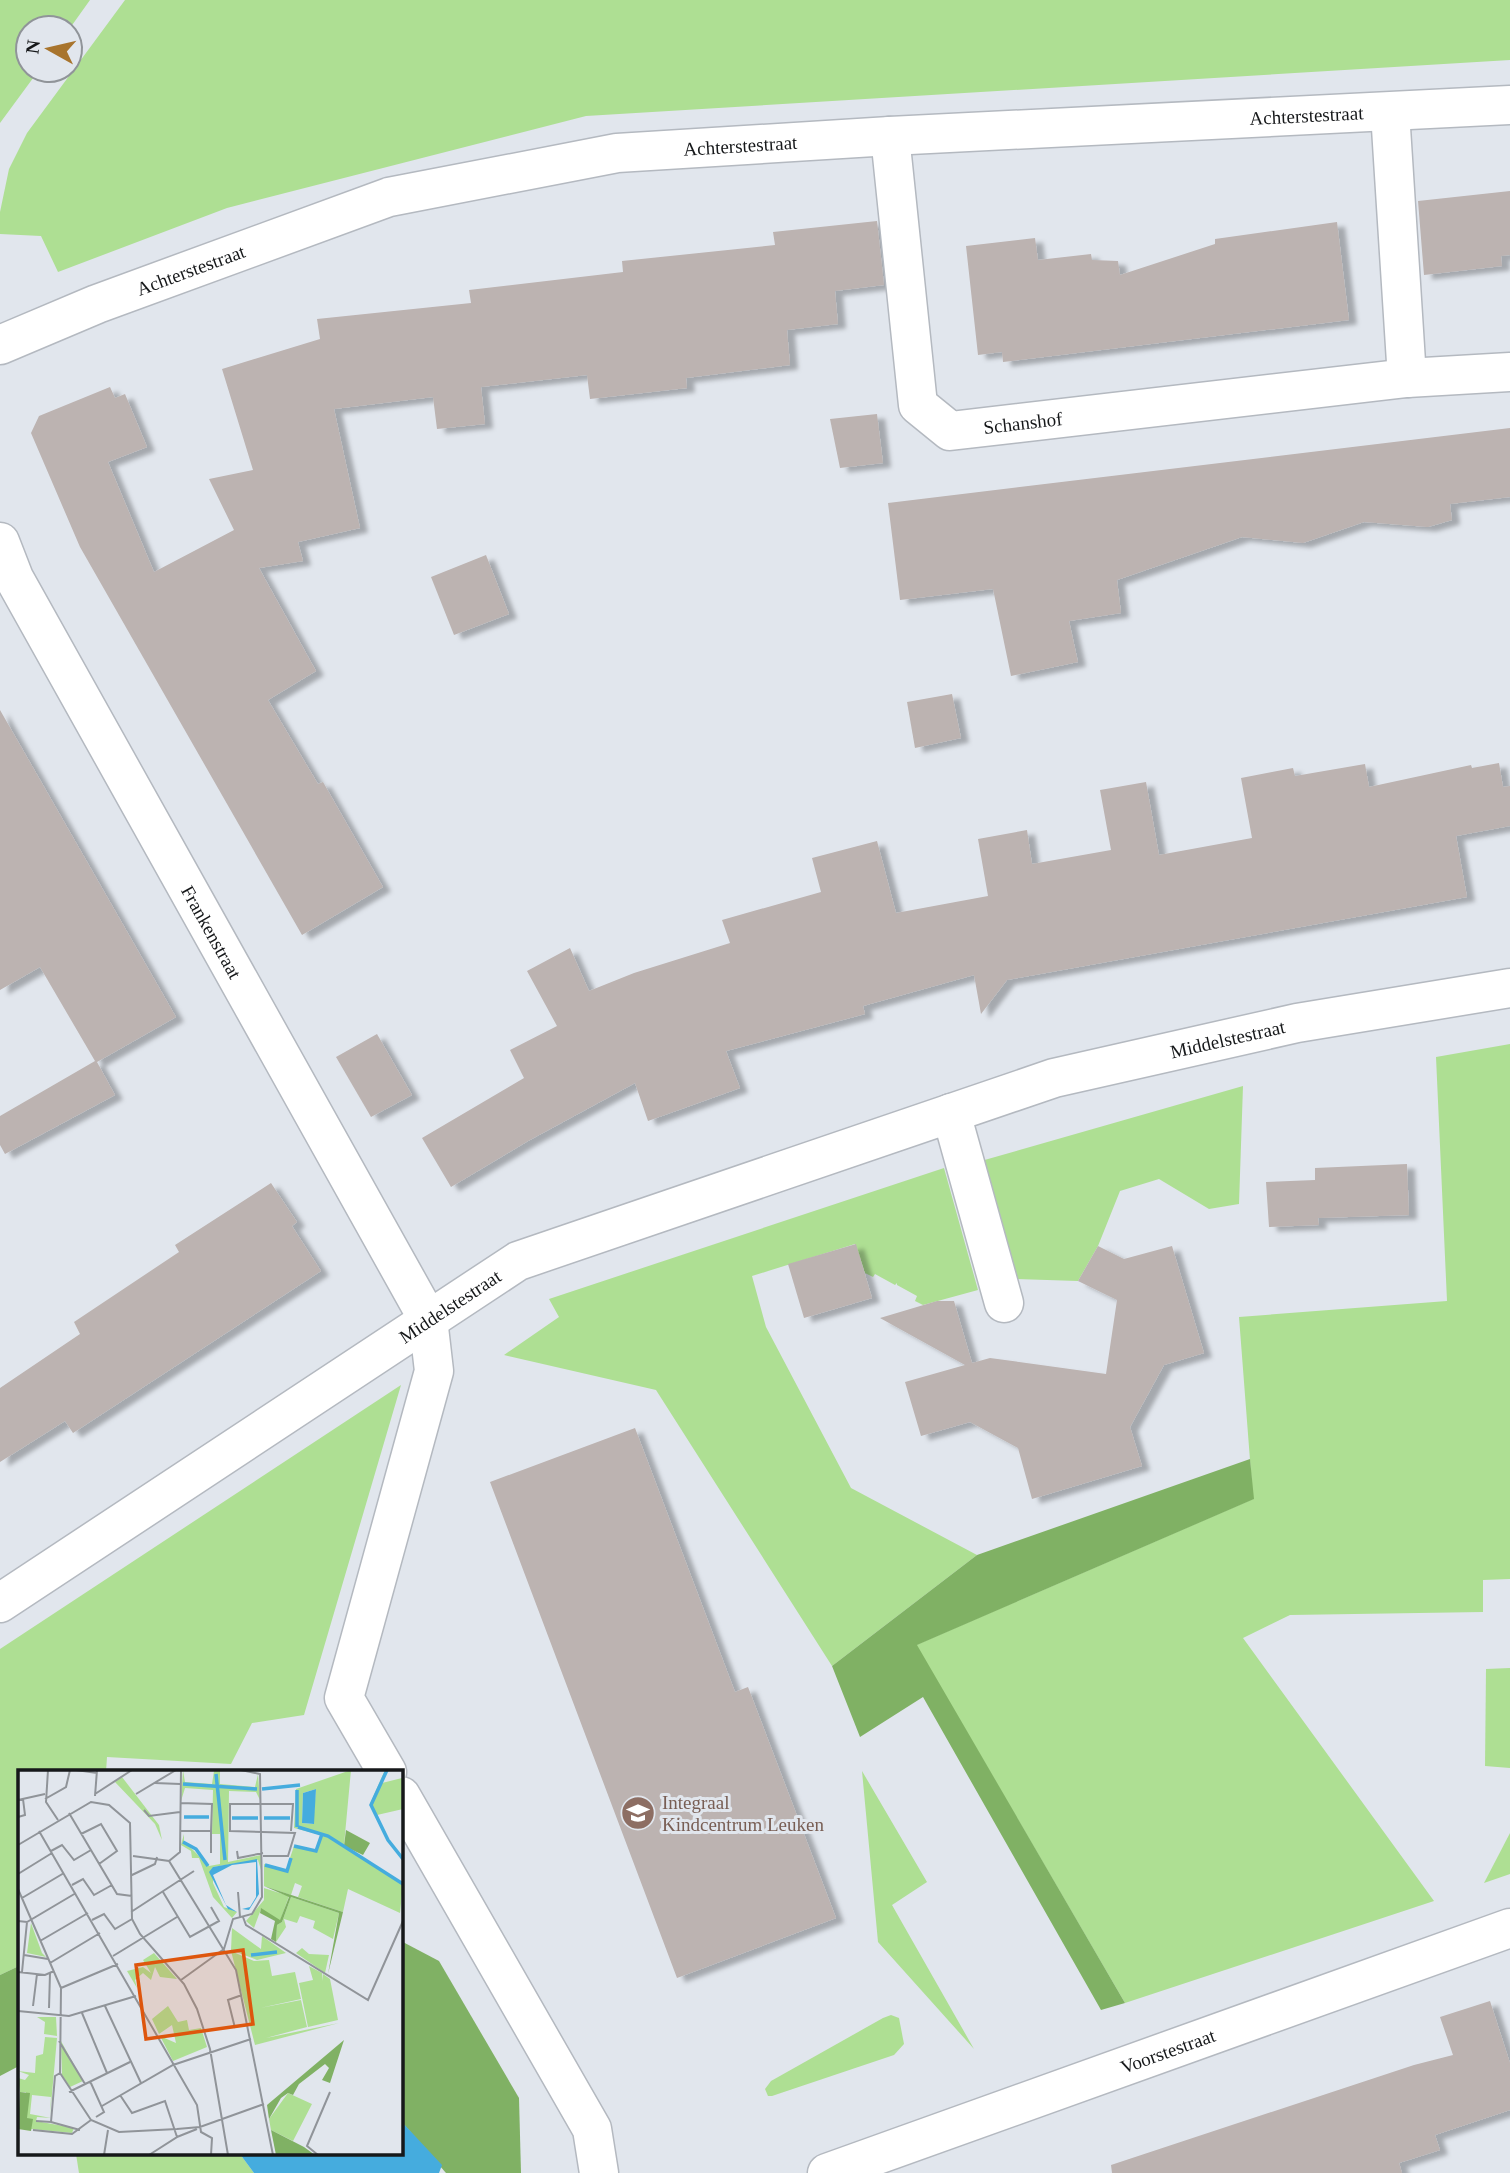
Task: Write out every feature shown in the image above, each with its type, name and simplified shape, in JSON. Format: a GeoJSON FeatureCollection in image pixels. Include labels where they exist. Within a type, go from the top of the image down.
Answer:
{"type":"FeatureCollection","features":[{"type":"Feature","properties":{"kind":"street","name":"Achterstestraat"},"geometry":{"type":"LineString","coordinates":[[0,345],[97,304],[389,197],[617,153],[890,136],[1510,105]]}},
{"type":"Feature","properties":{"kind":"street"},"geometry":{"type":"LineString","coordinates":[[1390,113],[1407,379]]}},
{"type":"Feature","properties":{"kind":"street","name":"Schanshof"},"geometry":{"type":"LineString","coordinates":[[890,136],[918,405],[950,431],[1407,379],[1510,372]]}},
{"type":"Feature","properties":{"kind":"street","name":"Frankenstraat"},"geometry":{"type":"LineString","coordinates":[[0,542],[14,578],[428,1319]]}},
{"type":"Feature","properties":{"kind":"street","name":"Middelstestraat"},"geometry":{"type":"LineString","coordinates":[[0,1603],[518,1261],[1054,1078],[1297,1023],[1510,988]]}},
{"type":"Feature","properties":{"kind":"street"},"geometry":{"type":"LineString","coordinates":[[951,1113],[1004,1303]]}},
{"type":"Feature","properties":{"kind":"street"},"geometry":{"type":"LineString","coordinates":[[386,1770],[344,1698],[434,1371],[428,1319]]}},
{"type":"Feature","properties":{"kind":"street"},"geometry":{"type":"LineString","coordinates":[[402,1799],[592,2129],[599,2173]]}},
{"type":"Feature","properties":{"kind":"street","name":"Voorstestraat"},"geometry":{"type":"LineString","coordinates":[[827,2173],[1510,1928]]}},
{"type":"Feature","properties":{"kind":"green space"},"geometry":{"type":"Polygon","coordinates":[[[0,0],[90,0],[80,14],[14,14],[14,84],[29,84],[0,123],[0,0]]]}},
{"type":"Feature","properties":{"kind":"green space"},"geometry":{"type":"Polygon","coordinates":[[[125,0],[1510,0],[1510,60],[586,116],[227,208],[58,272],[41,236],[0,234],[0,212],[9,169],[27,133],[63,84],[84,84],[84,56],[125,0]]]}},
{"type":"Feature","properties":{"kind":"green space"},"geometry":{"type":"Polygon","coordinates":[[[1510,1044],[1510,1579],[1483,1580],[1483,1612],[1290,1615],[1243,1638],[1434,1901],[1125,2003],[916,1645],[1253,1499],[1239,1317],[1447,1301],[1436,1057],[1510,1044]]]}},
{"type":"Feature","properties":{"kind":"green space"},"geometry":{"type":"Polygon","coordinates":[[[1243,1086],[1239,1204],[1209,1209],[1159,1179],[1120,1191],[1098,1246],[1078,1281],[1015,1279],[981,1161],[1243,1086]]]}},
{"type":"Feature","properties":{"kind":"green space"},"geometry":{"type":"Polygon","coordinates":[[[944,1168],[978,1290],[923,1305],[915,1301],[917,1296],[897,1283],[895,1285],[875,1274],[873,1277],[865,1273],[855,1244],[752,1276],[766,1327],[851,1488],[977,1555],[832,1666],[656,1390],[504,1355],[559,1317],[549,1299],[944,1168]]]}},
{"type":"Feature","properties":{"kind":"green space"},"geometry":{"type":"Polygon","coordinates":[[[401,1385],[304,1715],[252,1723],[231,1764],[107,1757],[106,1770],[18,1770],[18,1966],[0,1975],[0,1649],[401,1385]]]}},
{"type":"Feature","properties":{"kind":"green space"},"geometry":{"type":"Polygon","coordinates":[[[1250,1459],[1254,1499],[917,1645],[1125,2003],[1101,2010],[923,1697],[860,1737],[832,1666],[977,1555],[1250,1459]]]}},
{"type":"Feature","properties":{"kind":"green space"},"geometry":{"type":"Polygon","coordinates":[[[1510,1668],[1510,1768],[1485,1766],[1486,1669],[1510,1668]]]}},
{"type":"Feature","properties":{"kind":"green space"},"geometry":{"type":"Polygon","coordinates":[[[862,1771],[927,1882],[892,1905],[974,2049],[878,1942],[862,1771]]]}},
{"type":"Feature","properties":{"kind":"green space"},"geometry":{"type":"Polygon","coordinates":[[[1510,1833],[1510,1874],[1484,1883],[1510,1833]]]}},
{"type":"Feature","properties":{"kind":"green space"},"geometry":{"type":"Polygon","coordinates":[[[402,1942],[439,1961],[519,2098],[521,2173],[446,2173],[402,2122],[402,1942]]]}},
{"type":"Feature","properties":{"kind":"green space"},"geometry":{"type":"Polygon","coordinates":[[[18,1966],[18,2067],[0,2076],[0,1975],[18,1966]]]}},
{"type":"Feature","properties":{"kind":"green space"},"geometry":{"type":"Polygon","coordinates":[[[891,2015],[899,2018],[904,2044],[894,2055],[768,2096],[765,2089],[771,2081],[891,2015]]]}},
{"type":"Feature","properties":{"kind":"green space"},"geometry":{"type":"Polygon","coordinates":[[[76,2156],[241,2156],[254,2173],[79,2173],[76,2156]]]}},
{"type":"Feature","properties":{"kind":"water"},"geometry":{"type":"Polygon","coordinates":[[[402,2122],[442,2165],[439,2173],[254,2173],[241,2156],[402,2156],[402,2122]]]}},
{"type":"Feature","properties":{"kind":"building"},"geometry":{"type":"Polygon","coordinates":[[[1510,191],[1510,255],[1501,256],[1502,266],[1424,275],[1418,201],[1510,191]]]}},
{"type":"Feature","properties":{"kind":"building"},"geometry":{"type":"Polygon","coordinates":[[[877,221],[884,285],[835,291],[838,324],[787,330],[790,365],[686,378],[687,388],[590,399],[587,375],[481,387],[485,424],[437,429],[433,397],[334,409],[360,528],[298,542],[303,561],[259,568],[316,671],[268,700],[318,784],[323,782],[383,887],[302,935],[80,547],[31,433],[39,416],[110,387],[115,398],[125,394],[147,447],[108,462],[154,572],[234,530],[209,479],[253,470],[222,369],[320,339],[317,319],[471,303],[469,290],[623,272],[622,261],[775,245],[773,232],[877,221]]]}},
{"type":"Feature","properties":{"kind":"building"},"geometry":{"type":"Polygon","coordinates":[[[1337,222],[1349,320],[1003,362],[1002,352],[978,355],[966,246],[1035,238],[1038,260],[1091,254],[1092,260],[1118,261],[1120,275],[1215,244],[1215,239],[1337,222]]]}},
{"type":"Feature","properties":{"kind":"building"},"geometry":{"type":"Polygon","coordinates":[[[877,414],[883,463],[840,468],[830,419],[877,414]]]}},
{"type":"Feature","properties":{"kind":"building"},"geometry":{"type":"Polygon","coordinates":[[[1510,428],[1510,497],[1450,504],[1452,520],[1428,527],[1364,522],[1303,543],[1242,537],[1117,580],[1121,613],[1069,621],[1078,662],[1011,676],[993,589],[900,600],[888,503],[1510,428]]]}},
{"type":"Feature","properties":{"kind":"building"},"geometry":{"type":"Polygon","coordinates":[[[486,555],[509,614],[454,635],[431,577],[486,555]]]}},
{"type":"Feature","properties":{"kind":"building"},"geometry":{"type":"Polygon","coordinates":[[[952,694],[961,738],[915,748],[907,702],[952,694]]]}},
{"type":"Feature","properties":{"kind":"building"},"geometry":{"type":"Polygon","coordinates":[[[0,710],[176,1017],[97,1062],[115,1095],[5,1154],[0,1145],[0,1116],[95,1061],[40,967],[0,990],[0,710]]]}},
{"type":"Feature","properties":{"kind":"building"},"geometry":{"type":"Polygon","coordinates":[[[1499,763],[1503,787],[1510,786],[1510,826],[1456,836],[1467,897],[1007,980],[981,1014],[974,975],[863,1006],[865,1014],[726,1051],[740,1088],[648,1121],[635,1083],[528,1141],[451,1187],[422,1138],[524,1078],[510,1050],[557,1026],[527,971],[570,948],[589,991],[634,973],[730,943],[722,920],[821,892],[812,858],[877,841],[896,913],[988,896],[978,839],[1027,830],[1032,864],[1111,850],[1100,790],[1146,782],[1159,855],[1252,838],[1241,778],[1293,768],[1295,776],[1365,764],[1369,787],[1471,765],[1472,768],[1499,763]]]}},
{"type":"Feature","properties":{"kind":"building"},"geometry":{"type":"Polygon","coordinates":[[[377,1034],[412,1095],[371,1117],[336,1057],[377,1034]]]}},
{"type":"Feature","properties":{"kind":"building"},"geometry":{"type":"Polygon","coordinates":[[[1407,1164],[1409,1215],[1318,1218],[1319,1225],[1269,1227],[1266,1182],[1315,1180],[1315,1168],[1407,1164]]]}},
{"type":"Feature","properties":{"kind":"building"},"geometry":{"type":"Polygon","coordinates":[[[271,1183],[297,1222],[292,1226],[321,1271],[73,1433],[65,1421],[0,1462],[0,1388],[80,1334],[74,1322],[179,1252],[175,1245],[271,1183]]]}},
{"type":"Feature","properties":{"kind":"building"},"geometry":{"type":"Polygon","coordinates":[[[856,1244],[872,1298],[804,1318],[788,1264],[856,1244]]]}},
{"type":"Feature","properties":{"kind":"building"},"geometry":{"type":"Polygon","coordinates":[[[1098,1246],[1124,1259],[1172,1246],[1204,1353],[1164,1365],[1130,1427],[1142,1466],[1032,1499],[1018,1448],[970,1422],[921,1436],[905,1382],[965,1365],[880,1318],[937,1301],[954,1301],[972,1363],[990,1358],[1106,1374],[1117,1300],[1078,1281],[1098,1246]]]}},
{"type":"Feature","properties":{"kind":"building"},"geometry":{"type":"Polygon","coordinates":[[[635,1428],[735,1692],[748,1687],[836,1918],[677,1978],[490,1482],[635,1428]]]}},
{"type":"Feature","properties":{"kind":"building"},"geometry":{"type":"Polygon","coordinates":[[[1490,2001],[1510,2063],[1510,2110],[1435,2135],[1440,2150],[1399,2163],[1402,2173],[1112,2173],[1111,2165],[1414,2065],[1453,2055],[1440,2017],[1490,2001]]]}},
{"type":"Feature","properties":{"kind":"place","name":"Integraal Kindcentrum Leuken"},"geometry":{"type":"Point","coordinates":[638,1813]}}]}
